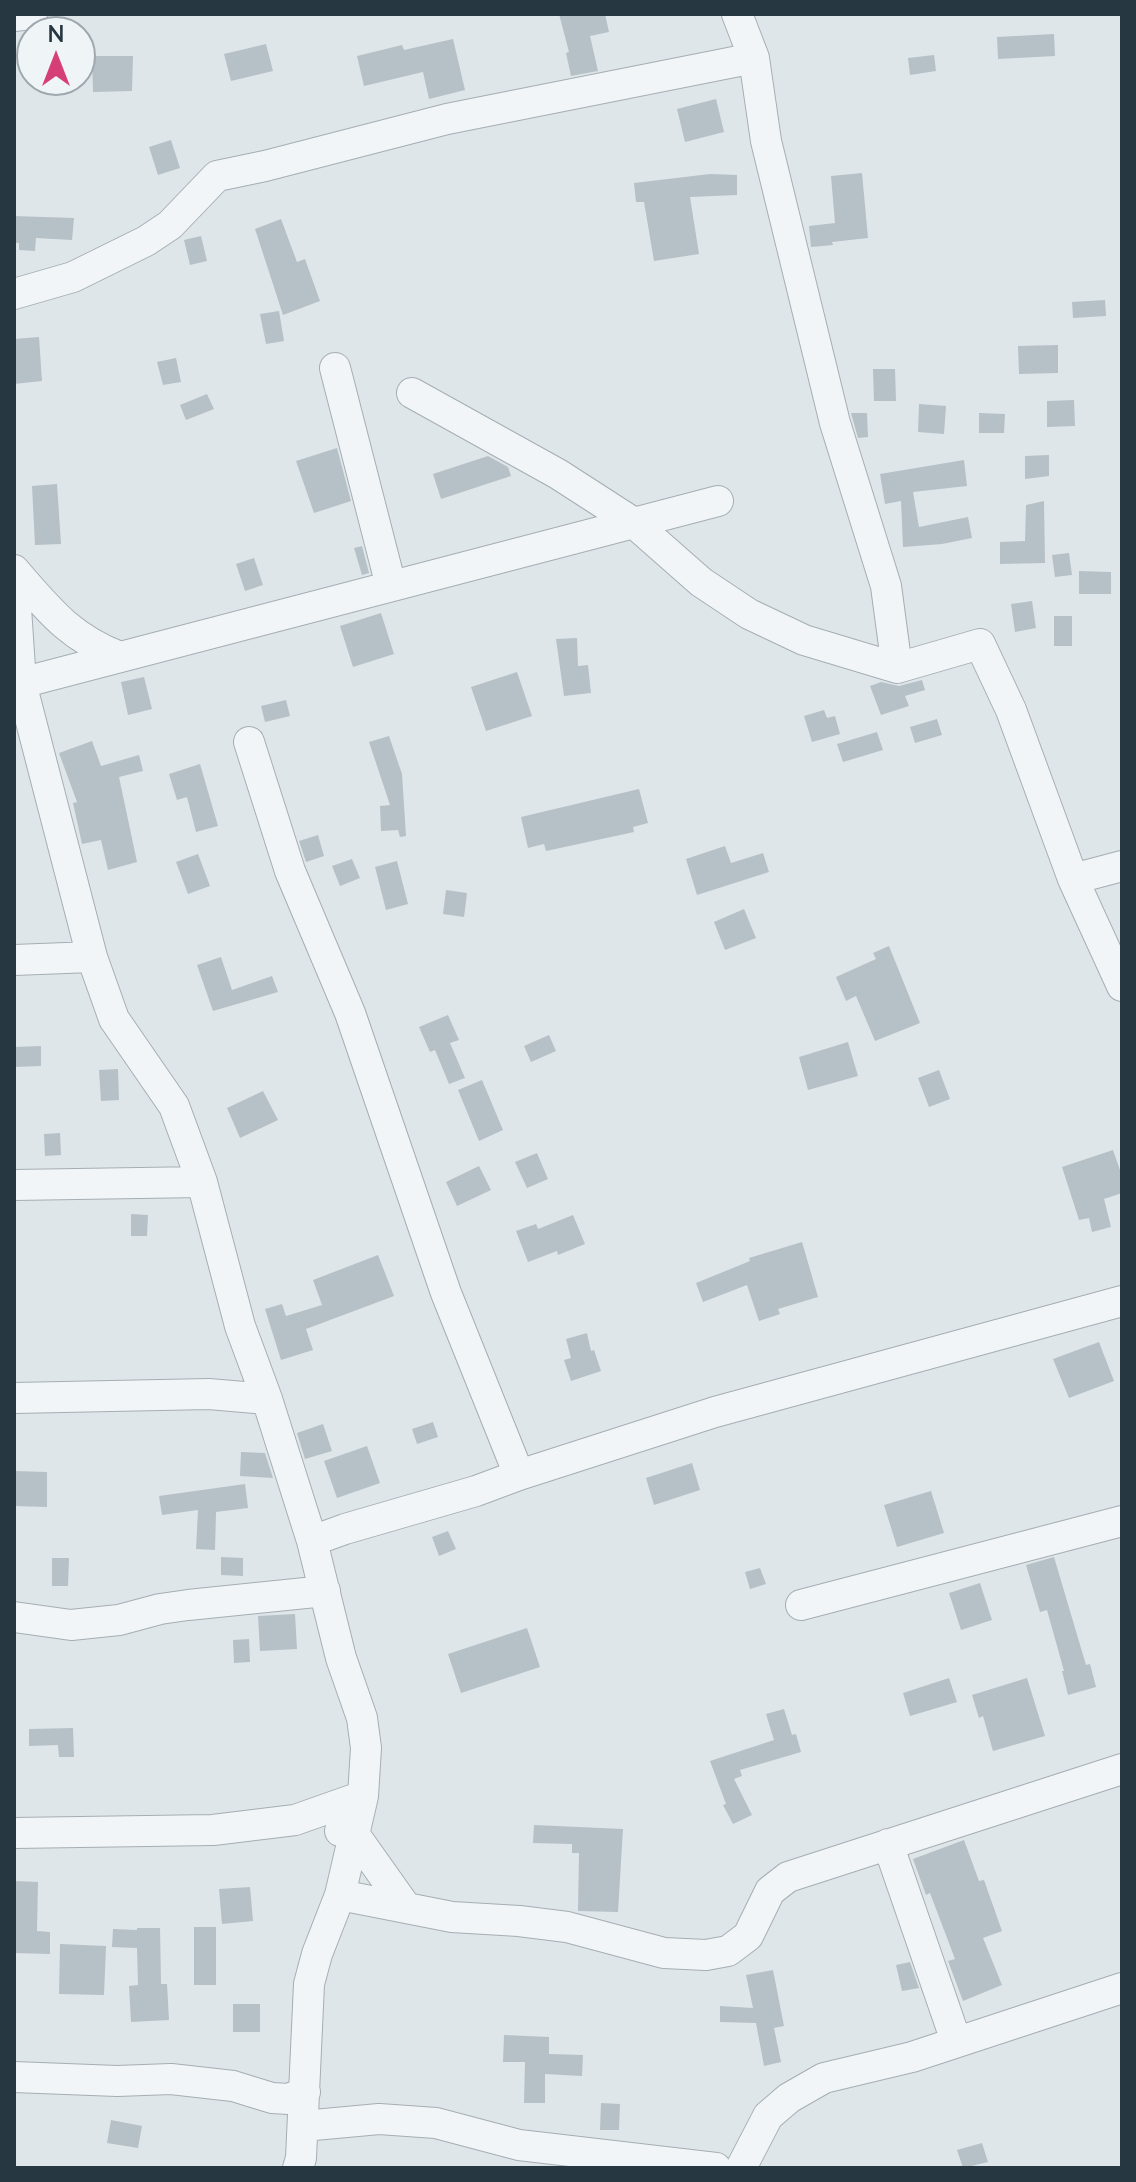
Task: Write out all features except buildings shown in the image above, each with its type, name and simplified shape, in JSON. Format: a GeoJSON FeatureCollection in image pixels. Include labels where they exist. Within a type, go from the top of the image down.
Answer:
{"type":"FeatureCollection","features":[{"type":"Feature","properties":{"kind":"street"},"geometry":{"type":"LineString","coordinates":[[14,16],[32,14]]}},
{"type":"Feature","properties":{"kind":"street"},"geometry":{"type":"LineString","coordinates":[[737,14],[754,58],[766,141],[835,423],[886,586],[897,668]]}},
{"type":"Feature","properties":{"kind":"street"},"geometry":{"type":"LineString","coordinates":[[14,294],[73,277],[146,241],[170,225],[217,176],[293,160],[447,119],[754,58]]}},
{"type":"Feature","properties":{"kind":"street"},"geometry":{"type":"LineString","coordinates":[[335,368],[391,586]]}},
{"type":"Feature","properties":{"kind":"street"},"geometry":{"type":"LineString","coordinates":[[412,393],[558,474],[634,523],[701,582],[749,614],[804,640],[897,668],[980,644],[1011,710],[1073,879],[1122,986]]}},
{"type":"Feature","properties":{"kind":"street"},"geometry":{"type":"LineString","coordinates":[[21,683],[718,501]]}},
{"type":"Feature","properties":{"kind":"street"},"geometry":{"type":"LineString","coordinates":[[14,570],[56,619],[93,646],[120,657]]}},
{"type":"Feature","properties":{"kind":"street"},"geometry":{"type":"LineString","coordinates":[[14,578],[21,683],[92,957],[114,1019],[174,1106],[202,1182],[240,1326],[267,1399],[312,1541],[341,1658],[362,1718],[366,1748],[363,1796],[340,1895],[309,1984],[303,2126],[298,2168]]}},
{"type":"Feature","properties":{"kind":"street"},"geometry":{"type":"LineString","coordinates":[[249,742],[290,871],[350,1013],[446,1293],[519,1475]]}},
{"type":"Feature","properties":{"kind":"street"},"geometry":{"type":"LineString","coordinates":[[1073,879],[1122,866]]}},
{"type":"Feature","properties":{"kind":"street"},"geometry":{"type":"LineString","coordinates":[[14,960],[92,957]]}},
{"type":"Feature","properties":{"kind":"street"},"geometry":{"type":"LineString","coordinates":[[14,1185],[202,1182]]}},
{"type":"Feature","properties":{"kind":"street"},"geometry":{"type":"LineString","coordinates":[[312,1541],[715,1412],[1122,1301]]}},
{"type":"Feature","properties":{"kind":"street"},"geometry":{"type":"LineString","coordinates":[[14,1398],[209,1394],[267,1399]]}},
{"type":"Feature","properties":{"kind":"street"},"geometry":{"type":"LineString","coordinates":[[801,1605],[1122,1521]]}},
{"type":"Feature","properties":{"kind":"street"},"geometry":{"type":"LineString","coordinates":[[14,1617],[71,1625],[119,1620],[188,1605],[325,1591]]}},
{"type":"Feature","properties":{"kind":"street"},"geometry":{"type":"LineString","coordinates":[[340,1895],[452,1917],[567,1927],[664,1953],[706,1955],[728,1951],[748,1936],[770,1891],[788,1877],[1122,1769]]}},
{"type":"Feature","properties":{"kind":"street"},"geometry":{"type":"LineString","coordinates":[[14,1833],[213,1830],[295,1820],[363,1796]]}},
{"type":"Feature","properties":{"kind":"street"},"geometry":{"type":"LineString","coordinates":[[295,1820],[354,1834],[405,1906]]}},
{"type":"Feature","properties":{"kind":"street"},"geometry":{"type":"LineString","coordinates":[[888,1844],[956,2041]]}},
{"type":"Feature","properties":{"kind":"street"},"geometry":{"type":"LineString","coordinates":[[741,2168],[768,2116],[824,2078],[912,2057],[1122,1988]]}},
{"type":"Feature","properties":{"kind":"street"},"geometry":{"type":"LineString","coordinates":[[14,2077],[117,2081],[171,2079],[233,2086],[272,2098],[289,2099],[305,2092]]}},
{"type":"Feature","properties":{"kind":"street"},"geometry":{"type":"LineString","coordinates":[[303,2126],[379,2119],[436,2123],[519,2145],[716,2168]]}}]}
